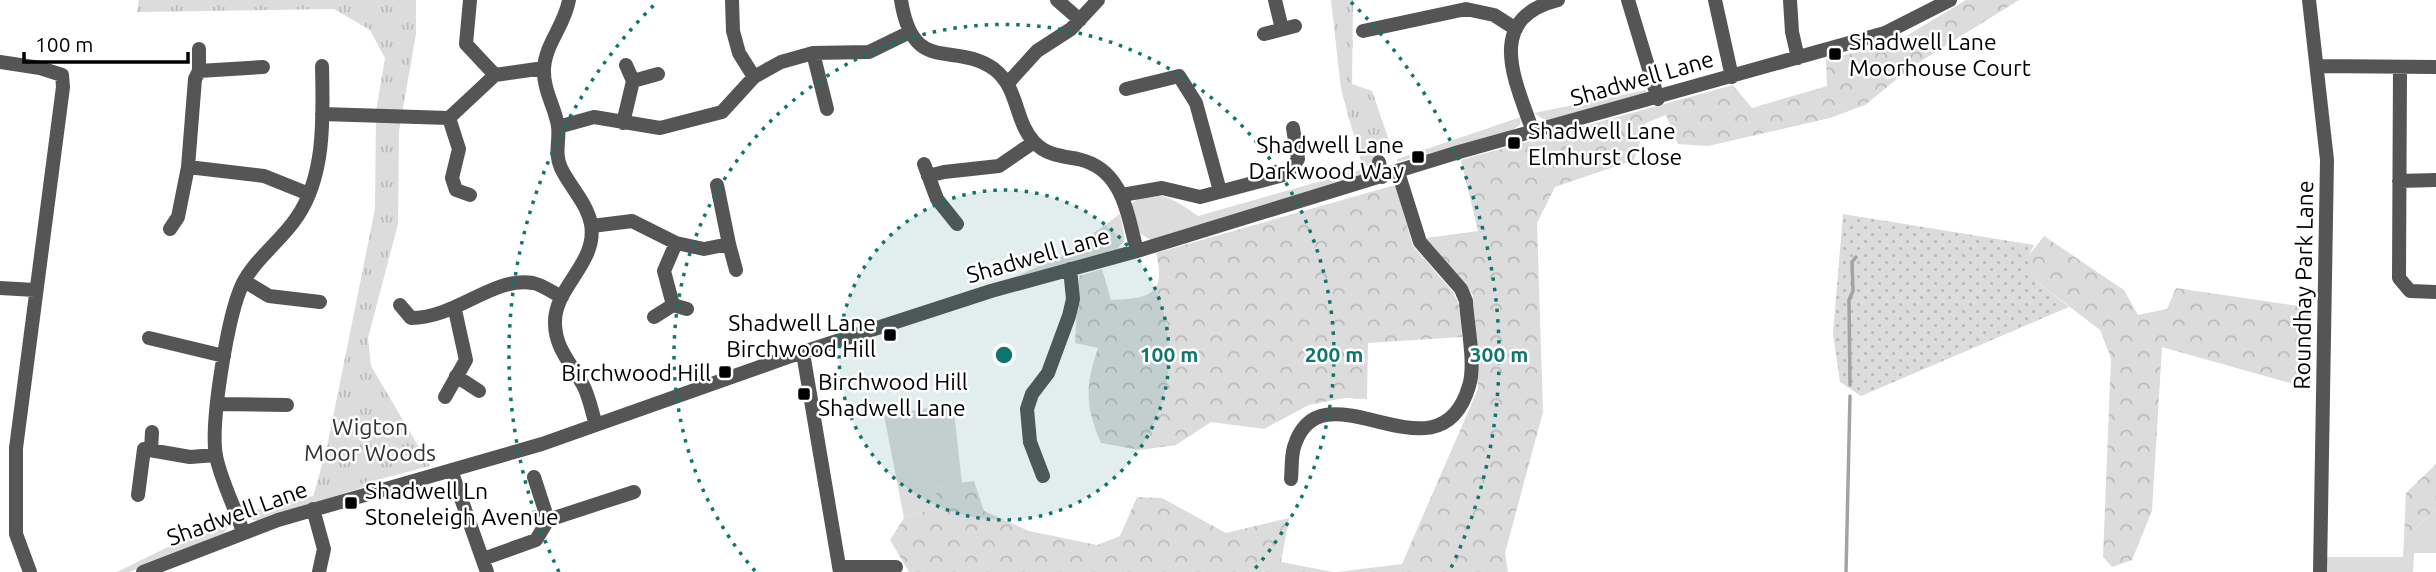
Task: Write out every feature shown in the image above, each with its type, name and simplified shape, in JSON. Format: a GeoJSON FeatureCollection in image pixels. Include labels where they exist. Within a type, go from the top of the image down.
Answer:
{"type":"FeatureCollection","features":[{"type":"Feature","properties":{"kind":"street"},"geometry":{"type":"LineString","coordinates":[[470,0],[466,44],[495,75]]}},
{"type":"Feature","properties":{"kind":"street"},"geometry":{"type":"LineString","coordinates":[[569,0],[567,16],[552,40],[544,68],[546,92],[558,127],[556,148],[561,167],[580,197],[592,226],[586,260],[562,298],[554,319],[556,342],[583,386],[596,425]]}},
{"type":"Feature","properties":{"kind":"street"},"geometry":{"type":"LineString","coordinates":[[732,0],[733,31],[739,53],[754,77]]}},
{"type":"Feature","properties":{"kind":"street"},"geometry":{"type":"LineString","coordinates":[[901,0],[910,32],[923,46],[936,53],[980,61],[991,66],[1009,83],[1022,122],[1034,142],[1052,154],[1100,168],[1118,186],[1137,251]]}},
{"type":"Feature","properties":{"kind":"street"},"geometry":{"type":"LineString","coordinates":[[1057,0],[1080,20]]}},
{"type":"Feature","properties":{"kind":"street"},"geometry":{"type":"LineString","coordinates":[[1009,83],[1037,51],[1080,20],[1098,0]]}},
{"type":"Feature","properties":{"kind":"street"},"geometry":{"type":"LineString","coordinates":[[1264,34],[1289,27],[1275,0]]}},
{"type":"Feature","properties":{"kind":"street"},"geometry":{"type":"LineString","coordinates":[[1533,132],[1510,64],[1510,49],[1516,29],[1534,10],[1558,0]]}},
{"type":"Feature","properties":{"kind":"street"},"geometry":{"type":"LineString","coordinates":[[1628,0],[1658,99]]}},
{"type":"Feature","properties":{"kind":"street"},"geometry":{"type":"LineString","coordinates":[[1715,0],[1732,77]]}},
{"type":"Feature","properties":{"kind":"street"},"geometry":{"type":"LineString","coordinates":[[1790,0],[1792,32],[1798,58]]}},
{"type":"Feature","properties":{"kind":"street","name":"Shadwell Lane"},"geometry":{"type":"LineString","coordinates":[[143,572],[243,532],[313,509],[542,444],[803,353],[1070,269],[1533,132],[1885,33],[1950,0]]}},
{"type":"Feature","properties":{"kind":"street","name":"Roundhay Park Lane"},"geometry":{"type":"LineString","coordinates":[[2309,0],[2328,160],[2320,572]]}},
{"type":"Feature","properties":{"kind":"street"},"geometry":{"type":"LineString","coordinates":[[1363,31],[1466,9],[1494,15],[1516,29]]}},
{"type":"Feature","properties":{"kind":"street"},"geometry":{"type":"LineString","coordinates":[[558,127],[594,117],[660,128],[722,112],[754,77],[781,62],[813,53],[869,52],[910,32]]}},
{"type":"Feature","properties":{"kind":"street"},"geometry":{"type":"LineString","coordinates":[[170,229],[178,217],[188,167],[199,49]]}},
{"type":"Feature","properties":{"kind":"street"},"geometry":{"type":"LineString","coordinates":[[813,53],[827,109]]}},
{"type":"Feature","properties":{"kind":"street"},"geometry":{"type":"LineString","coordinates":[[0,62],[62,75],[62,101],[16,448],[16,534],[30,572]]}},
{"type":"Feature","properties":{"kind":"street"},"geometry":{"type":"LineString","coordinates":[[624,123],[633,81],[626,65]]}},
{"type":"Feature","properties":{"kind":"street"},"geometry":{"type":"LineString","coordinates":[[243,532],[216,455],[230,313],[244,281],[298,217],[309,194],[317,171],[322,114],[322,66]]}},
{"type":"Feature","properties":{"kind":"street"},"geometry":{"type":"LineString","coordinates":[[2317,66],[2436,67]]}},
{"type":"Feature","properties":{"kind":"street"},"geometry":{"type":"LineString","coordinates":[[2400,67],[2399,278],[2410,291],[2436,292]]}},
{"type":"Feature","properties":{"kind":"street"},"geometry":{"type":"LineString","coordinates":[[199,71],[263,68]]}},
{"type":"Feature","properties":{"kind":"street"},"geometry":{"type":"LineString","coordinates":[[322,114],[449,118],[495,75],[544,68]]}},
{"type":"Feature","properties":{"kind":"street"},"geometry":{"type":"LineString","coordinates":[[633,81],[658,74]]}},
{"type":"Feature","properties":{"kind":"street"},"geometry":{"type":"LineString","coordinates":[[1126,89],[1179,76],[1196,103],[1220,191]]}},
{"type":"Feature","properties":{"kind":"street"},"geometry":{"type":"LineString","coordinates":[[449,118],[458,149],[452,178],[453,193],[470,195]]}},
{"type":"Feature","properties":{"kind":"street"},"geometry":{"type":"LineString","coordinates":[[1122,195],[1162,188],[1189,196],[1220,191],[1292,170],[1299,153],[1293,128]]}},
{"type":"Feature","properties":{"kind":"street"},"geometry":{"type":"LineString","coordinates":[[957,224],[937,199],[926,170],[999,166],[1034,142]]}},
{"type":"Feature","properties":{"kind":"street"},"geometry":{"type":"LineString","coordinates":[[1379,162],[1382,177]]}},
{"type":"Feature","properties":{"kind":"street"},"geometry":{"type":"LineString","coordinates":[[188,167],[264,176],[309,194]]}},
{"type":"Feature","properties":{"kind":"street"},"geometry":{"type":"LineString","coordinates":[[1291,479],[1294,448],[1301,432],[1314,420],[1342,412],[1391,427],[1429,430],[1443,424],[1455,413],[1470,384],[1466,301],[1461,289],[1420,242],[1398,172]]}},
{"type":"Feature","properties":{"kind":"street"},"geometry":{"type":"LineString","coordinates":[[2399,181],[2436,180]]}},
{"type":"Feature","properties":{"kind":"street"},"geometry":{"type":"LineString","coordinates":[[717,185],[736,270]]}},
{"type":"Feature","properties":{"kind":"street"},"geometry":{"type":"LineString","coordinates":[[592,226],[632,221],[676,243],[704,248],[729,244]]}},
{"type":"Feature","properties":{"kind":"street"},"geometry":{"type":"LineString","coordinates":[[654,317],[680,307],[664,271],[676,243]]}},
{"type":"Feature","properties":{"kind":"street"},"geometry":{"type":"LineString","coordinates":[[1044,476],[1030,442],[1027,409],[1032,394],[1048,373],[1059,335],[1069,316],[1073,299],[1070,269]]}},
{"type":"Feature","properties":{"kind":"street"},"geometry":{"type":"LineString","coordinates":[[244,281],[269,296],[320,302]]}},
{"type":"Feature","properties":{"kind":"street"},"geometry":{"type":"LineString","coordinates":[[400,305],[411,318],[455,310],[506,283],[535,283],[562,298]]}},
{"type":"Feature","properties":{"kind":"street"},"geometry":{"type":"LineString","coordinates":[[0,288],[35,290]]}},
{"type":"Feature","properties":{"kind":"street"},"geometry":{"type":"LineString","coordinates":[[445,397],[466,359],[455,310]]}},
{"type":"Feature","properties":{"kind":"street"},"geometry":{"type":"LineString","coordinates":[[149,338],[224,356]]}},
{"type":"Feature","properties":{"kind":"street"},"geometry":{"type":"LineString","coordinates":[[803,353],[839,569],[896,567]]}},
{"type":"Feature","properties":{"kind":"street"},"geometry":{"type":"LineString","coordinates":[[456,376],[479,391]]}},
{"type":"Feature","properties":{"kind":"street"},"geometry":{"type":"LineString","coordinates":[[219,404],[287,405]]}},
{"type":"Feature","properties":{"kind":"street"},"geometry":{"type":"LineString","coordinates":[[138,495],[143,449],[152,432]]}},
{"type":"Feature","properties":{"kind":"street"},"geometry":{"type":"LineString","coordinates":[[143,449],[190,457],[216,455]]}},
{"type":"Feature","properties":{"kind":"street"},"geometry":{"type":"LineString","coordinates":[[451,470],[485,565],[536,540],[548,520],[634,492]]}},
{"type":"Feature","properties":{"kind":"street"},"geometry":{"type":"LineString","coordinates":[[534,477],[548,520]]}},
{"type":"Feature","properties":{"kind":"street"},"geometry":{"type":"LineString","coordinates":[[313,509],[324,548],[319,572]]}},
{"type":"Feature","properties":{"kind":"green space","name":"Wigton Moor Woods"},"geometry":{"type":"Polygon","coordinates":[[[139,0],[416,0],[416,34],[399,131],[398,224],[368,338],[371,366],[430,466],[313,497],[327,447],[375,209],[376,111],[385,58],[370,30],[334,9],[137,12],[139,0]]]}},
{"type":"Feature","properties":{"kind":"green space"},"geometry":{"type":"Polygon","coordinates":[[[1331,0],[1353,0],[1352,84],[1372,91],[1392,149],[1363,169],[1341,89],[1331,0]]]}},
{"type":"Feature","properties":{"kind":"green space"},"geometry":{"type":"Polygon","coordinates":[[[1966,0],[2019,0],[1913,66],[1865,105],[1830,118],[1708,146],[1678,144],[1666,115],[1646,123],[1634,160],[1555,187],[1537,223],[1543,412],[1505,553],[1508,572],[1337,572],[1402,564],[1478,389],[1473,295],[1426,238],[1478,231],[1461,160],[1733,85],[1752,108],[1827,86],[1826,59],[1893,44],[1966,0]]]}},
{"type":"Feature","properties":{"kind":"green space"},"geometry":{"type":"Polygon","coordinates":[[[1646,90],[1646,93],[1546,121],[1534,113],[1646,90]]]}},
{"type":"Feature","properties":{"kind":"green space"},"geometry":{"type":"Polygon","coordinates":[[[1521,117],[1520,125],[1509,132],[1397,162],[1397,159],[1521,117]]]}},
{"type":"Feature","properties":{"kind":"green space"},"geometry":{"type":"Polygon","coordinates":[[[1363,169],[1364,176],[1151,240],[1137,232],[1130,205],[1139,199],[1156,195],[1173,200],[1198,216],[1363,169]]]}},
{"type":"Feature","properties":{"kind":"green space"},"geometry":{"type":"Polygon","coordinates":[[[1395,185],[1413,246],[1453,292],[1459,305],[1462,337],[1368,343],[1367,399],[1344,398],[1309,405],[1264,429],[1211,422],[1176,445],[1140,450],[1101,443],[1092,418],[1089,396],[1098,348],[1075,343],[1079,276],[1102,269],[1111,300],[1144,296],[1152,292],[1159,278],[1156,253],[1395,185]]]}},
{"type":"Feature","properties":{"kind":"green space"},"geometry":{"type":"Polygon","coordinates":[[[1120,214],[1125,240],[1117,249],[1015,277],[1062,256],[1120,214]]]}},
{"type":"Feature","properties":{"kind":"green space"},"geometry":{"type":"Polygon","coordinates":[[[1843,214],[2034,245],[2027,259],[2036,281],[2069,307],[1861,396],[1840,382],[1833,334],[1843,214]]]}},
{"type":"Feature","properties":{"kind":"green space"},"geometry":{"type":"Polygon","coordinates":[[[2044,236],[2124,290],[2138,315],[2167,309],[2176,288],[2312,308],[2311,389],[2162,347],[2152,511],[2132,560],[2112,567],[2103,557],[2111,358],[2100,330],[2036,281],[2026,259],[2044,236]]]}},
{"type":"Feature","properties":{"kind":"green space"},"geometry":{"type":"Polygon","coordinates":[[[953,404],[962,483],[938,486],[932,509],[904,518],[884,415],[953,404]]]}},
{"type":"Feature","properties":{"kind":"green space"},"geometry":{"type":"Polygon","coordinates":[[[2436,464],[2436,510],[2404,538],[2406,493],[2436,464]]]}},
{"type":"Feature","properties":{"kind":"green space"},"geometry":{"type":"Polygon","coordinates":[[[373,481],[373,484],[258,521],[249,519],[244,513],[373,481]]]}},
{"type":"Feature","properties":{"kind":"green space"},"geometry":{"type":"Polygon","coordinates":[[[974,481],[984,511],[1029,531],[1097,545],[1120,536],[1137,497],[1162,498],[1226,533],[1289,518],[1281,562],[1333,572],[909,572],[890,540],[904,518],[932,509],[938,486],[974,481]]]}},
{"type":"Feature","properties":{"kind":"green space"},"geometry":{"type":"Polygon","coordinates":[[[2436,510],[2436,553],[2414,553],[2413,572],[2326,572],[2326,557],[2403,557],[2404,538],[2436,510]]]}},
{"type":"Feature","properties":{"kind":"green space"},"geometry":{"type":"Polygon","coordinates":[[[229,517],[229,525],[224,533],[129,572],[117,572],[229,517]]]}},
{"type":"Feature","properties":{"kind":"waterway"},"geometry":{"type":"LineString","coordinates":[[1850,385],[1849,300],[1853,291],[1852,262],[1856,257]]}},
{"type":"Feature","properties":{"kind":"waterway"},"geometry":{"type":"LineString","coordinates":[[1846,572],[1850,396]]}},
{"type":"Feature","properties":{"kind":"place","name":"Shadwell Lane Moorhouse Court"},"geometry":{"type":"Point","coordinates":[1835,54]}},
{"type":"Feature","properties":{"kind":"place","name":"Shadwell Lane Elmhurst Close"},"geometry":{"type":"Point","coordinates":[1514,143]}},
{"type":"Feature","properties":{"kind":"place","name":"Shadwell Lane Darkwood Way"},"geometry":{"type":"Point","coordinates":[1418,157]}},
{"type":"Feature","properties":{"kind":"place","name":"Shadwell Lane Birchwood Hill"},"geometry":{"type":"Point","coordinates":[890,335]}},
{"type":"Feature","properties":{"kind":"place","name":"Birchwood Hill"},"geometry":{"type":"Point","coordinates":[725,372]}},
{"type":"Feature","properties":{"kind":"place","name":"Birchwood Hill Shadwell Lane"},"geometry":{"type":"Point","coordinates":[804,394]}},
{"type":"Feature","properties":{"kind":"place","name":"Shadwell Ln Stoneleigh Avenue"},"geometry":{"type":"Point","coordinates":[351,503]}}]}
